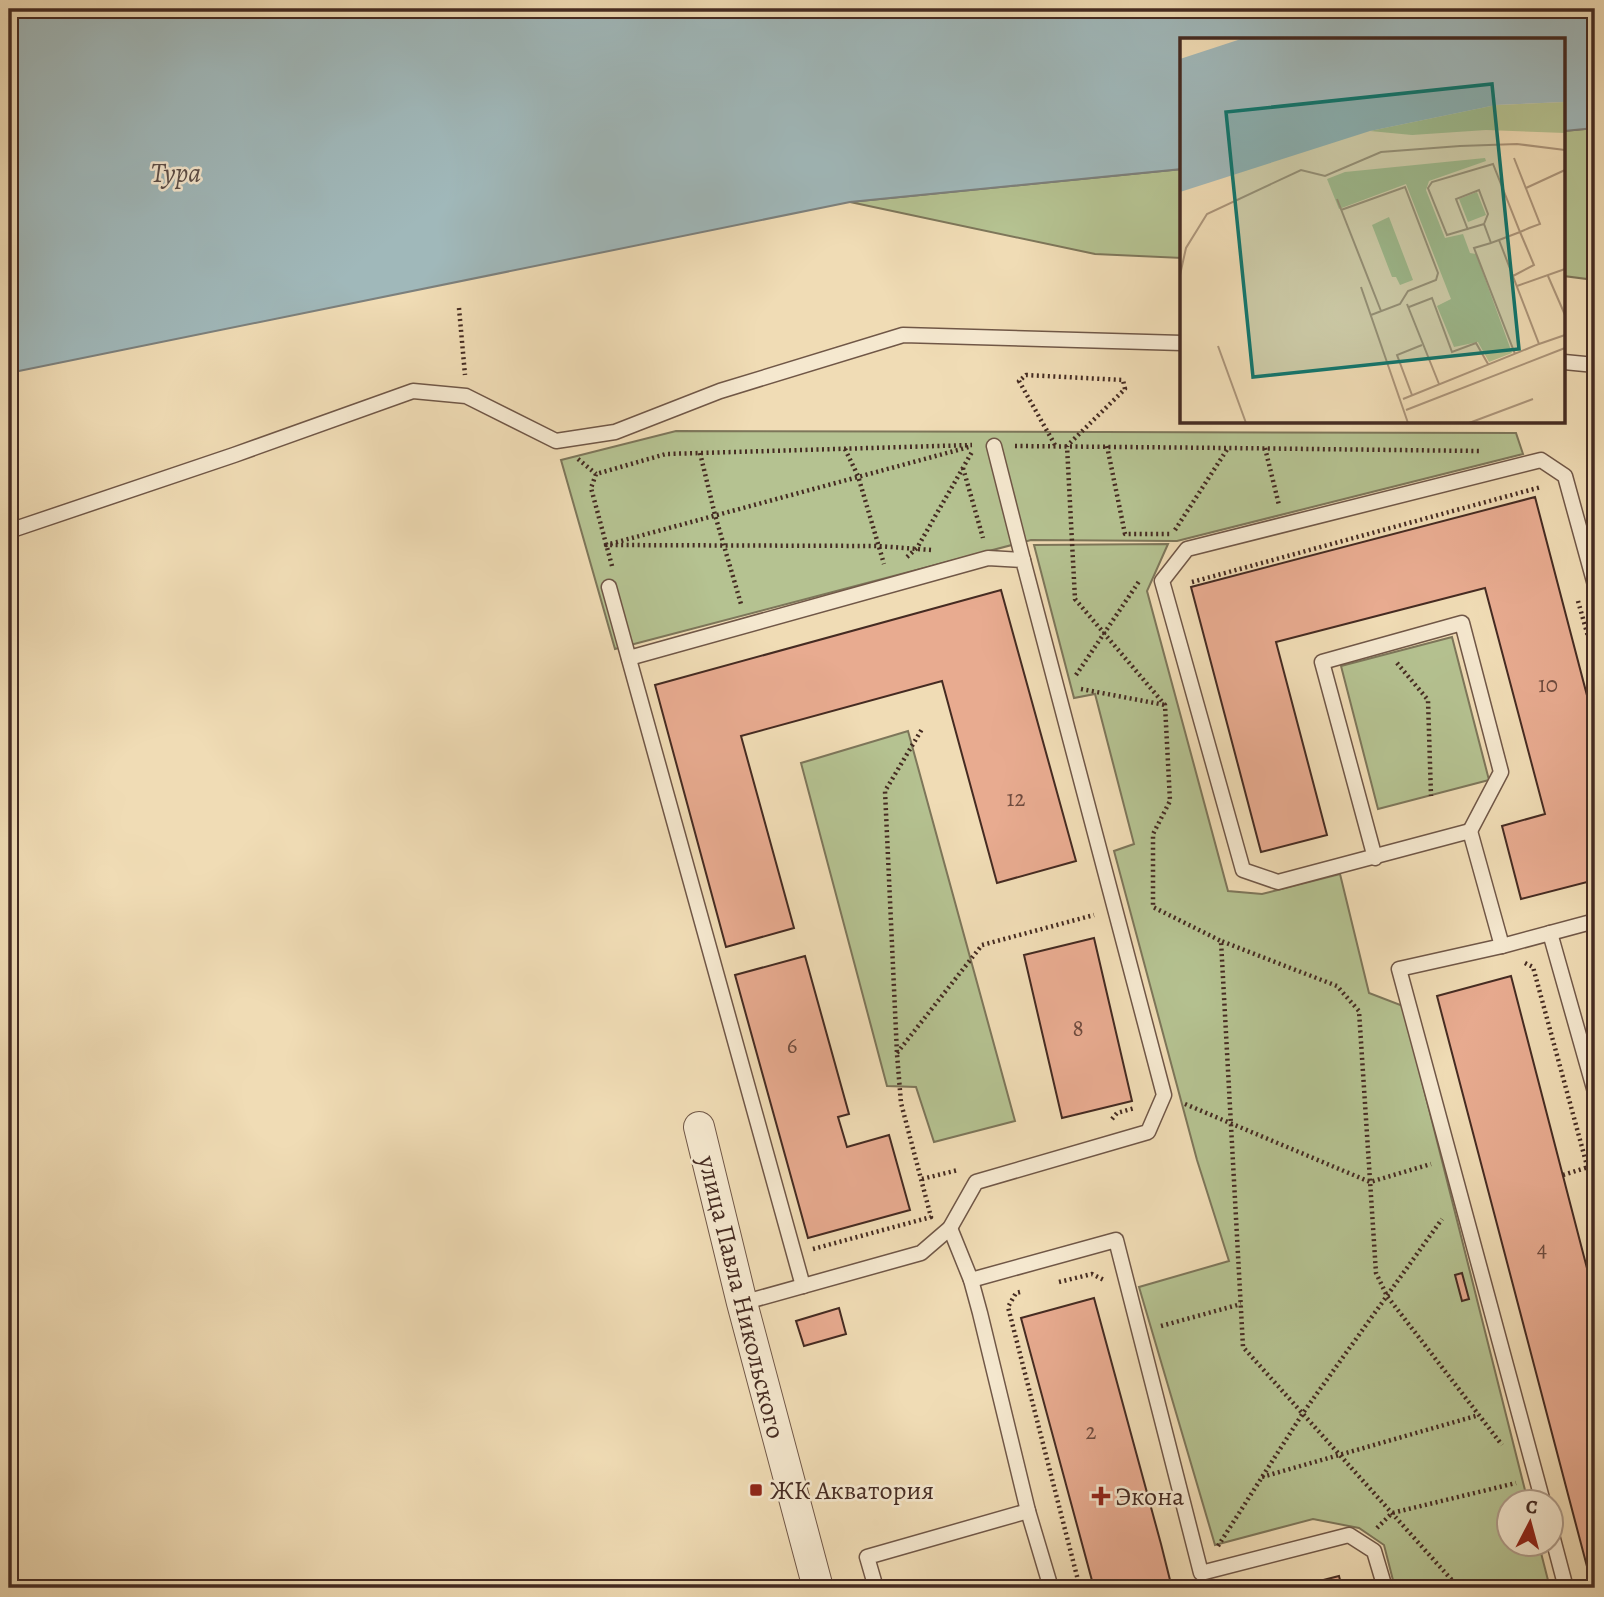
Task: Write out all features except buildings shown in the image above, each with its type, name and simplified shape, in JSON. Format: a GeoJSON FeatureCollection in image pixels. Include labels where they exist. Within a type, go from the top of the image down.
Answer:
{"type":"FeatureCollection","features":[{"type":"Feature","properties":{"kind":"street","name":"улица Павла Никольского"},"geometry":{"type":"LineString","coordinates":[[699,1127],[742,1303],[818,1588]]}},
{"type":"Feature","properties":{"kind":"lane"},"geometry":{"type":"LineString","coordinates":[[9,531],[413,391],[466,396],[556,441],[615,432],[720,391],[903,335],[1180,343]]}},
{"type":"Feature","properties":{"kind":"lane"},"geometry":{"type":"LineString","coordinates":[[1566,362],[1595,365]]}},
{"type":"Feature","properties":{"kind":"lane"},"geometry":{"type":"LineString","coordinates":[[742,1303],[921,1253],[950,1228],[976,1182],[1148,1132],[1164,1095],[994,446]]}},
{"type":"Feature","properties":{"kind":"lane"},"geometry":{"type":"LineString","coordinates":[[1470,831],[1278,882],[1243,870],[1162,581],[1187,549],[1541,460],[1565,476],[1595,584]]}},
{"type":"Feature","properties":{"kind":"lane"},"geometry":{"type":"LineString","coordinates":[[629,658],[988,558],[1023,560]]}},
{"type":"Feature","properties":{"kind":"lane"},"geometry":{"type":"LineString","coordinates":[[609,587],[803,1286]]}},
{"type":"Feature","properties":{"kind":"lane"},"geometry":{"type":"LineString","coordinates":[[1375,858],[1322,662],[1462,623],[1501,772],[1470,831],[1502,946]]}},
{"type":"Feature","properties":{"kind":"lane"},"geometry":{"type":"LineString","coordinates":[[1539,1488],[1399,969],[1502,946],[1595,921]]}},
{"type":"Feature","properties":{"kind":"lane"},"geometry":{"type":"LineString","coordinates":[[1550,933],[1595,1093]]}},
{"type":"Feature","properties":{"kind":"lane"},"geometry":{"type":"LineString","coordinates":[[950,1228],[971,1280],[1028,1511],[1051,1588]]}},
{"type":"Feature","properties":{"kind":"lane"},"geometry":{"type":"LineString","coordinates":[[971,1280],[1116,1240],[1201,1573],[1349,1535],[1374,1551],[1385,1588]]}},
{"type":"Feature","properties":{"kind":"lane"},"geometry":{"type":"LineString","coordinates":[[876,1588],[867,1557],[1028,1511]]}},
{"type":"Feature","properties":{"kind":"lane"},"geometry":{"type":"LineString","coordinates":[[1558,1558],[1566,1588]]}},
{"type":"Feature","properties":{"kind":"path"},"geometry":{"type":"LineString","coordinates":[[459,308],[466,396]]}},
{"type":"Feature","properties":{"kind":"path"},"geometry":{"type":"LineString","coordinates":[[1055,445],[1019,381],[1026,374],[1123,380],[1125,389],[1067,446],[1075,599],[1165,705],[1170,801],[1153,834],[1153,907],[1222,941],[1337,986],[1359,1011],[1376,1273],[1387,1296],[1504,1447]]}},
{"type":"Feature","properties":{"kind":"path"},"geometry":{"type":"LineString","coordinates":[[612,568],[591,488],[596,474],[666,454],[976,445]]}},
{"type":"Feature","properties":{"kind":"path"},"geometry":{"type":"LineString","coordinates":[[897,565],[917,548],[976,445]]}},
{"type":"Feature","properties":{"kind":"path"},"geometry":{"type":"LineString","coordinates":[[606,544],[976,445]]}},
{"type":"Feature","properties":{"kind":"path"},"geometry":{"type":"LineString","coordinates":[[994,446],[1228,448]]}},
{"type":"Feature","properties":{"kind":"path"},"geometry":{"type":"LineString","coordinates":[[1107,446],[1125,534],[1181,534]]}},
{"type":"Feature","properties":{"kind":"path"},"geometry":{"type":"LineString","coordinates":[[1265,448],[1281,511]]}},
{"type":"Feature","properties":{"kind":"path"},"geometry":{"type":"LineString","coordinates":[[845,449],[858,476],[887,574]]}},
{"type":"Feature","properties":{"kind":"path"},"geometry":{"type":"LineString","coordinates":[[700,453],[743,612]]}},
{"type":"Feature","properties":{"kind":"path"},"geometry":{"type":"LineString","coordinates":[[963,468],[988,558]]}},
{"type":"Feature","properties":{"kind":"path"},"geometry":{"type":"LineString","coordinates":[[606,544],[724,547],[878,546],[941,551]]}},
{"type":"Feature","properties":{"kind":"path"},"geometry":{"type":"LineString","coordinates":[[1072,687],[1165,705]]}},
{"type":"Feature","properties":{"kind":"path"},"geometry":{"type":"LineString","coordinates":[[803,1252],[931,1216],[903,1116],[897,1054],[885,791],[922,729]]}},
{"type":"Feature","properties":{"kind":"path"},"geometry":{"type":"LineString","coordinates":[[897,1054],[982,945],[1102,913]]}},
{"type":"Feature","properties":{"kind":"path"},"geometry":{"type":"LineString","coordinates":[[1222,941],[1243,1347],[1459,1588]]}},
{"type":"Feature","properties":{"kind":"path"},"geometry":{"type":"LineString","coordinates":[[1523,962],[1533,967],[1595,1195]]}},
{"type":"Feature","properties":{"kind":"path"},"geometry":{"type":"LineString","coordinates":[[1105,1128],[1117,1113],[1145,1105],[1151,1092],[1164,1095],[1370,1182],[1438,1162]]}},
{"type":"Feature","properties":{"kind":"path"},"geometry":{"type":"LineString","coordinates":[[1563,1175],[1595,1165]]}},
{"type":"Feature","properties":{"kind":"path"},"geometry":{"type":"LineString","coordinates":[[922,1179],[962,1169]]}},
{"type":"Feature","properties":{"kind":"path"},"geometry":{"type":"LineString","coordinates":[[1201,1573],[1303,1413],[1449,1209]]}},
{"type":"Feature","properties":{"kind":"path"},"geometry":{"type":"LineString","coordinates":[[1054,1283],[1092,1274],[1112,1285]]}},
{"type":"Feature","properties":{"kind":"path"},"geometry":{"type":"LineString","coordinates":[[1029,1290],[1016,1293],[1008,1307],[1080,1588]]}},
{"type":"Feature","properties":{"kind":"path"},"geometry":{"type":"LineString","coordinates":[[1140,1332],[1241,1304]]}},
{"type":"Feature","properties":{"kind":"path"},"geometry":{"type":"LineString","coordinates":[[1262,1477],[1479,1415]]}},
{"type":"Feature","properties":{"kind":"path"},"geometry":{"type":"LineString","coordinates":[[1362,1543],[1392,1513],[1536,1478]]}},
{"type":"Feature","properties":{"kind":"green space"},"geometry":{"type":"Polygon","coordinates":[[[1595,128],[1595,280],[1566,276],[1566,131],[1595,128]]]}},
{"type":"Feature","properties":{"kind":"green space"},"geometry":{"type":"Polygon","coordinates":[[[1180,169],[1180,258],[1095,254],[850,202],[1180,169]]]}},
{"type":"Feature","properties":{"kind":"green space"},"geometry":{"type":"Polygon","coordinates":[[[676,431],[1516,433],[1523,454],[1177,541],[1031,540],[615,649],[561,460],[676,431]]]}},
{"type":"Feature","properties":{"kind":"green space"},"geometry":{"type":"Polygon","coordinates":[[[1168,544],[1147,591],[1228,891],[1262,894],[1340,874],[1369,993],[1403,1006],[1524,1488],[1496,1488],[1496,1558],[1542,1558],[1550,1588],[1395,1588],[1384,1545],[1359,1528],[1313,1519],[1215,1545],[1139,1287],[1229,1261],[1197,1160],[1114,851],[1134,844],[1095,694],[1074,698],[1034,545],[1168,544]]]}},
{"type":"Feature","properties":{"kind":"green space"},"geometry":{"type":"Polygon","coordinates":[[[1452,637],[1489,780],[1378,809],[1341,666],[1452,637]]]}},
{"type":"Feature","properties":{"kind":"green space"},"geometry":{"type":"Polygon","coordinates":[[[908,731],[1015,1121],[934,1142],[916,1087],[887,1086],[801,763],[908,731]]]}},
{"type":"Feature","properties":{"kind":"water","name":"Тура"},"geometry":{"type":"Polygon","coordinates":[[[9,9],[1595,9],[1595,128],[1566,131],[1566,38],[1180,38],[1180,169],[850,202],[9,373],[9,9]]]}},
{"type":"Feature","properties":{"kind":"place","name":"ЖК Акватория"},"geometry":{"type":"Point","coordinates":[756,1490]}},
{"type":"Feature","properties":{"kind":"place","name":"Экона"},"geometry":{"type":"Point","coordinates":[1101,1496]}}]}
